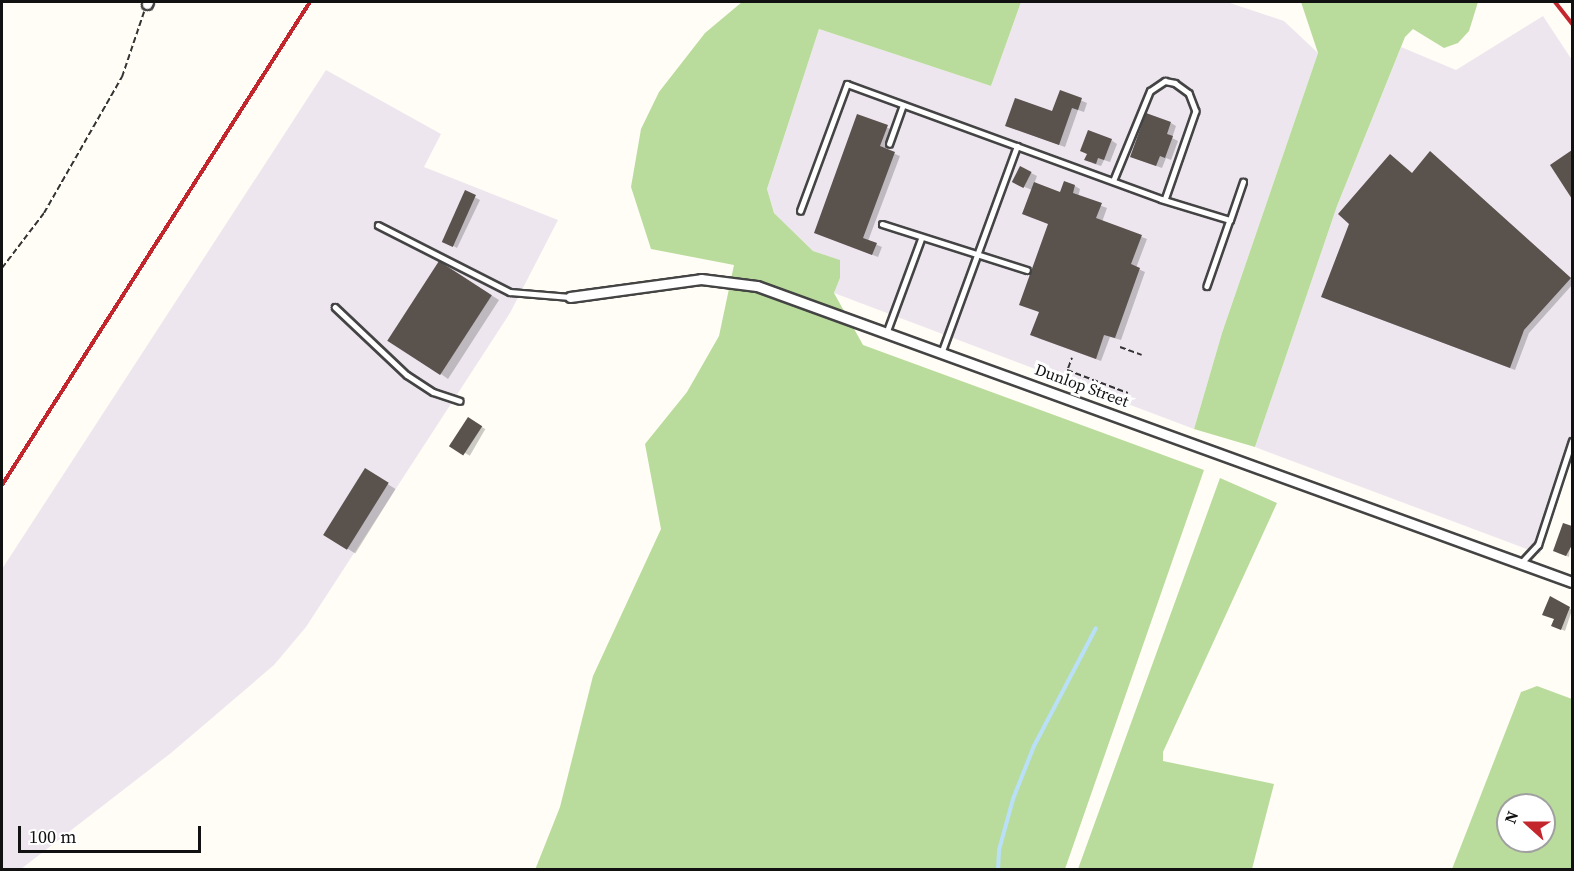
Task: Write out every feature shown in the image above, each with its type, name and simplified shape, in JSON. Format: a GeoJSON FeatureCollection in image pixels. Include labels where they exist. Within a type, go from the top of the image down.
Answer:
{"type":"FeatureCollection","features":[{"type":"Feature","properties":{"kind":"street","name":"Dunlop Street"},"geometry":{"type":"LineString","coordinates":[[570,297],[701,279],[727,279],[785,295],[1059,393],[1572,582]]}},
{"type":"Feature","properties":{"kind":"lane"},"geometry":{"type":"LineString","coordinates":[[1113,181],[1150,91],[1165,81],[1175,83],[1189,93],[1196,111],[1165,200]]}},
{"type":"Feature","properties":{"kind":"lane"},"geometry":{"type":"LineString","coordinates":[[800,211],[847,84],[1165,200],[1230,220]]}},
{"type":"Feature","properties":{"kind":"lane"},"geometry":{"type":"LineString","coordinates":[[889,144],[903,105]]}},
{"type":"Feature","properties":{"kind":"lane"},"geometry":{"type":"LineString","coordinates":[[942,351],[1017,146]]}},
{"type":"Feature","properties":{"kind":"lane"},"geometry":{"type":"LineString","coordinates":[[1207,286],[1243,182]]}},
{"type":"Feature","properties":{"kind":"lane"},"geometry":{"type":"LineString","coordinates":[[882,224],[921,239],[978,252],[1027,270]]}},
{"type":"Feature","properties":{"kind":"lane"},"geometry":{"type":"LineString","coordinates":[[378,225],[510,292],[570,297]]}},
{"type":"Feature","properties":{"kind":"lane"},"geometry":{"type":"LineString","coordinates":[[887,331],[921,239]]}},
{"type":"Feature","properties":{"kind":"lane"},"geometry":{"type":"LineString","coordinates":[[334,307],[407,375],[433,392],[460,401]]}},
{"type":"Feature","properties":{"kind":"lane"},"geometry":{"type":"LineString","coordinates":[[1521,563],[1538,545],[1572,441]]}},
{"type":"Feature","properties":{"kind":"path"},"geometry":{"type":"LineString","coordinates":[[2,268],[44,213],[122,77],[147,3]]}},
{"type":"Feature","properties":{"kind":"path"},"geometry":{"type":"LineString","coordinates":[[1120,347],[1142,355]]}},
{"type":"Feature","properties":{"kind":"path"},"geometry":{"type":"LineString","coordinates":[[1059,393],[1072,358]]}},
{"type":"Feature","properties":{"kind":"path"},"geometry":{"type":"LineString","coordinates":[[1067,370],[1128,393]]}},
{"type":"Feature","properties":{"kind":"shaded area"},"geometry":{"type":"Polygon","coordinates":[[[1021,2],[1227,2],[1284,21],[1318,53],[1222,333],[1194,429],[834,293],[840,278],[839,260],[813,251],[774,213],[767,189],[819,29],[991,86],[1021,2]]]}},
{"type":"Feature","properties":{"kind":"shaded area"},"geometry":{"type":"Polygon","coordinates":[[[1543,16],[1572,60],[1572,459],[1540,554],[1255,447],[1337,206],[1401,47],[1456,70],[1543,16]]]}},
{"type":"Feature","properties":{"kind":"shaded area"},"geometry":{"type":"Polygon","coordinates":[[[326,70],[441,134],[424,167],[558,220],[510,313],[306,627],[274,665],[171,753],[21,869],[2,869],[2,569],[326,70]]]}},
{"type":"Feature","properties":{"kind":"green space"},"geometry":{"type":"Polygon","coordinates":[[[742,2],[1021,2],[991,86],[819,29],[767,189],[774,213],[813,251],[840,260],[840,278],[834,293],[863,345],[1204,470],[1065,869],[535,870],[560,807],[593,676],[661,529],[645,444],[687,392],[719,336],[734,265],[651,249],[631,187],[641,129],[659,92],[705,33],[742,2]]]}},
{"type":"Feature","properties":{"kind":"green space"},"geometry":{"type":"Polygon","coordinates":[[[1301,2],[1478,2],[1469,31],[1458,43],[1444,48],[1413,29],[1405,37],[1337,206],[1255,447],[1194,429],[1222,333],[1318,53],[1301,2]]]}},
{"type":"Feature","properties":{"kind":"green space"},"geometry":{"type":"Polygon","coordinates":[[[1220,478],[1277,503],[1163,752],[1163,761],[1274,784],[1252,869],[1078,869],[1220,478]]]}},
{"type":"Feature","properties":{"kind":"green space"},"geometry":{"type":"Polygon","coordinates":[[[1537,686],[1572,699],[1572,869],[1452,869],[1521,692],[1537,686]]]}},
{"type":"Feature","properties":{"kind":"building"},"geometry":{"type":"Polygon","coordinates":[[[1060,90],[1082,98],[1078,110],[1072,108],[1059,145],[1005,126],[1015,98],[1052,111],[1060,90]]]}},
{"type":"Feature","properties":{"kind":"building"},"geometry":{"type":"Polygon","coordinates":[[[1146,113],[1171,122],[1167,134],[1173,136],[1165,158],[1160,156],[1156,166],[1130,157],[1146,113]]]}},
{"type":"Feature","properties":{"kind":"building"},"geometry":{"type":"Polygon","coordinates":[[[857,114],[888,125],[880,146],[895,152],[863,238],[877,243],[872,255],[814,233],[857,114]]]}},
{"type":"Feature","properties":{"kind":"building"},"geometry":{"type":"Polygon","coordinates":[[[1088,130],[1112,139],[1104,160],[1098,158],[1096,164],[1084,160],[1087,154],[1080,151],[1088,130]]]}},
{"type":"Feature","properties":{"kind":"building"},"geometry":{"type":"Polygon","coordinates":[[[1572,150],[1572,199],[1550,165],[1572,150]]]}},
{"type":"Feature","properties":{"kind":"building"},"geometry":{"type":"Polygon","coordinates":[[[1430,151],[1571,278],[1524,330],[1510,368],[1321,297],[1349,224],[1338,214],[1390,154],[1412,173],[1430,151]]]}},
{"type":"Feature","properties":{"kind":"building"},"geometry":{"type":"Polygon","coordinates":[[[1020,166],[1032,172],[1023,188],[1012,182],[1020,166]]]}},
{"type":"Feature","properties":{"kind":"building"},"geometry":{"type":"Polygon","coordinates":[[[1064,181],[1075,185],[1073,193],[1102,203],[1096,218],[1142,235],[1131,264],[1140,268],[1115,338],[1104,335],[1096,359],[1030,335],[1039,312],[1019,305],[1048,224],[1022,214],[1034,182],[1060,192],[1064,181]]]}},
{"type":"Feature","properties":{"kind":"building"},"geometry":{"type":"Polygon","coordinates":[[[465,190],[476,195],[453,247],[442,242],[465,190]]]}},
{"type":"Feature","properties":{"kind":"building"},"geometry":{"type":"Polygon","coordinates":[[[439,261],[492,295],[440,375],[387,341],[439,261]]]}},
{"type":"Feature","properties":{"kind":"building"},"geometry":{"type":"Polygon","coordinates":[[[468,417],[482,426],[463,456],[449,446],[468,417]]]}},
{"type":"Feature","properties":{"kind":"building"},"geometry":{"type":"Polygon","coordinates":[[[365,468],[389,483],[347,550],[323,535],[365,468]]]}},
{"type":"Feature","properties":{"kind":"building"},"geometry":{"type":"Polygon","coordinates":[[[1563,523],[1572,526],[1572,545],[1566,556],[1553,551],[1563,523]]]}},
{"type":"Feature","properties":{"kind":"building"},"geometry":{"type":"Polygon","coordinates":[[[1550,596],[1570,607],[1561,630],[1551,626],[1554,619],[1542,615],[1550,596]]]}},
{"type":"Feature","properties":{"kind":"waterway"},"geometry":{"type":"LineString","coordinates":[[998,870],[999,850],[1013,799],[1034,746],[1096,628]]}},
{"type":"Feature","properties":{"kind":"railway"},"geometry":{"type":"LineString","coordinates":[[2,485],[310,2]]}},
{"type":"Feature","properties":{"kind":"railway"},"geometry":{"type":"LineString","coordinates":[[1555,2],[1572,24]]}}]}
